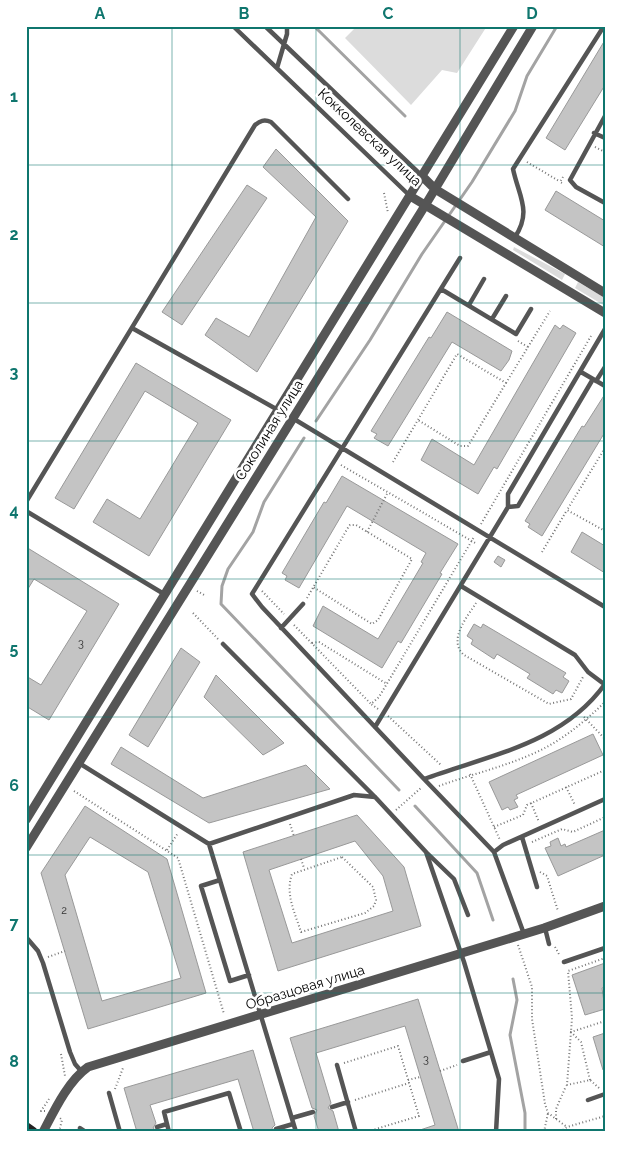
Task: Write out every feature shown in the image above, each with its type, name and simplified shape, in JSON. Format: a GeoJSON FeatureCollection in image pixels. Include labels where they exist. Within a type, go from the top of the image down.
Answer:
{"type":"FeatureCollection","features":[{"type":"Feature","properties":{"kind":"street","name":"Соколиная улица"},"geometry":{"type":"LineString","coordinates":[[26,820],[514,26]]}},
{"type":"Feature","properties":{"kind":"street","name":"Соколиная улица"},"geometry":{"type":"LineString","coordinates":[[26,848],[426,204],[533,26]]}},
{"type":"Feature","properties":{"kind":"street","name":"Кокколевская улица"},"geometry":{"type":"LineString","coordinates":[[422,176],[434,188],[605,293]]}},
{"type":"Feature","properties":{"kind":"street","name":"Кокколевская улица"},"geometry":{"type":"LineString","coordinates":[[410,196],[605,313]]}},
{"type":"Feature","properties":{"kind":"street"},"geometry":{"type":"LineString","coordinates":[[565,289],[573,274]]}},
{"type":"Feature","properties":{"kind":"street"},"geometry":{"type":"LineString","coordinates":[[279,410],[292,418]]}},
{"type":"Feature","properties":{"kind":"street"},"geometry":{"type":"LineString","coordinates":[[67,755],[79,763]]}},
{"type":"Feature","properties":{"kind":"street","name":"Образцовая улица"},"geometry":{"type":"LineString","coordinates":[[82,1072],[88,1067],[544,928],[605,906]]}},
{"type":"Feature","properties":{"kind":"street"},"geometry":{"type":"LineString","coordinates":[[43,1132],[53,1112],[82,1072]]}},
{"type":"Feature","properties":{"kind":"street"},"geometry":{"type":"LineString","coordinates":[[26,1128],[33,1132]]}},
{"type":"Feature","properties":{"kind":"lane","name":"Кокколевская улица"},"geometry":{"type":"LineString","coordinates":[[233,26],[410,196]]}},
{"type":"Feature","properties":{"kind":"lane","name":"Кокколевская улица"},"geometry":{"type":"LineString","coordinates":[[265,26],[422,176]]}},
{"type":"Feature","properties":{"kind":"lane"},"geometry":{"type":"LineString","coordinates":[[277,68],[288,26]]}},
{"type":"Feature","properties":{"kind":"lane"},"geometry":{"type":"LineString","coordinates":[[515,238],[524,220],[524,210],[513,169],[604,26]]}},
{"type":"Feature","properties":{"kind":"lane"},"geometry":{"type":"LineString","coordinates":[[605,116],[594,132],[570,180],[576,187],[605,203]]}},
{"type":"Feature","properties":{"kind":"lane"},"geometry":{"type":"LineString","coordinates":[[26,502],[255,126],[260,121],[271,122],[348,199]]}},
{"type":"Feature","properties":{"kind":"lane"},"geometry":{"type":"LineString","coordinates":[[594,132],[605,138]]}},
{"type":"Feature","properties":{"kind":"lane"},"geometry":{"type":"LineString","coordinates":[[460,258],[335,461],[252,590],[253,598],[494,852],[524,934]]}},
{"type":"Feature","properties":{"kind":"lane"},"geometry":{"type":"LineString","coordinates":[[469,305],[484,279]]}},
{"type":"Feature","properties":{"kind":"lane"},"geometry":{"type":"LineString","coordinates":[[441,289],[516,334],[531,310]]}},
{"type":"Feature","properties":{"kind":"lane"},"geometry":{"type":"LineString","coordinates":[[492,319],[506,296]]}},
{"type":"Feature","properties":{"kind":"lane"},"geometry":{"type":"LineString","coordinates":[[132,328],[279,410]]}},
{"type":"Feature","properties":{"kind":"lane"},"geometry":{"type":"LineString","coordinates":[[375,727],[508,507],[508,494],[605,329]]}},
{"type":"Feature","properties":{"kind":"lane"},"geometry":{"type":"LineString","coordinates":[[508,507],[518,506],[595,380],[605,367]]}},
{"type":"Feature","properties":{"kind":"lane"},"geometry":{"type":"LineString","coordinates":[[581,372],[605,386]]}},
{"type":"Feature","properties":{"kind":"lane"},"geometry":{"type":"LineString","coordinates":[[292,418],[477,531],[605,606]]}},
{"type":"Feature","properties":{"kind":"lane"},"geometry":{"type":"LineString","coordinates":[[26,511],[166,595]]}},
{"type":"Feature","properties":{"kind":"lane"},"geometry":{"type":"LineString","coordinates":[[426,780],[539,739],[567,722],[605,684],[588,672],[575,655],[461,586]]}},
{"type":"Feature","properties":{"kind":"lane"},"geometry":{"type":"LineString","coordinates":[[281,628],[303,604]]}},
{"type":"Feature","properties":{"kind":"lane"},"geometry":{"type":"LineString","coordinates":[[223,644],[454,879],[468,915]]}},
{"type":"Feature","properties":{"kind":"lane"},"geometry":{"type":"LineString","coordinates":[[79,763],[209,844],[296,1132]]}},
{"type":"Feature","properties":{"kind":"lane"},"geometry":{"type":"LineString","coordinates":[[209,844],[354,795],[376,798]]}},
{"type":"Feature","properties":{"kind":"lane"},"geometry":{"type":"LineString","coordinates":[[494,852],[503,845],[605,799]]}},
{"type":"Feature","properties":{"kind":"lane"},"geometry":{"type":"LineString","coordinates":[[522,837],[537,887]]}},
{"type":"Feature","properties":{"kind":"lane"},"geometry":{"type":"LineString","coordinates":[[426,852],[491,1052],[498,1080],[496,1132]]}},
{"type":"Feature","properties":{"kind":"lane"},"geometry":{"type":"LineString","coordinates":[[220,880],[201,886],[227,972],[230,981],[249,975]]}},
{"type":"Feature","properties":{"kind":"lane"},"geometry":{"type":"LineString","coordinates":[[544,928],[549,944]]}},
{"type":"Feature","properties":{"kind":"lane"},"geometry":{"type":"LineString","coordinates":[[26,937],[41,959],[70,1052],[75,1064],[82,1072]]}},
{"type":"Feature","properties":{"kind":"lane"},"geometry":{"type":"LineString","coordinates":[[564,962],[605,948]]}},
{"type":"Feature","properties":{"kind":"lane"},"geometry":{"type":"LineString","coordinates":[[463,1062],[491,1052]]}},
{"type":"Feature","properties":{"kind":"lane"},"geometry":{"type":"LineString","coordinates":[[337,1065],[356,1132]]}},
{"type":"Feature","properties":{"kind":"lane"},"geometry":{"type":"LineString","coordinates":[[109,1093],[120,1132]]}},
{"type":"Feature","properties":{"kind":"lane"},"geometry":{"type":"LineString","coordinates":[[170,1132],[164,1112],[229,1093],[241,1132]]}},
{"type":"Feature","properties":{"kind":"lane"},"geometry":{"type":"LineString","coordinates":[[588,1100],[605,1094]]}},
{"type":"Feature","properties":{"kind":"lane"},"geometry":{"type":"LineString","coordinates":[[332,1106],[348,1102]]}},
{"type":"Feature","properties":{"kind":"lane"},"geometry":{"type":"LineString","coordinates":[[276,1129],[313,1112]]}},
{"type":"Feature","properties":{"kind":"lane"},"geometry":{"type":"LineString","coordinates":[[157,1128],[167,1124]]}},
{"type":"Feature","properties":{"kind":"lane"},"geometry":{"type":"LineString","coordinates":[[80,1128],[86,1132]]}},
{"type":"Feature","properties":{"kind":"path"},"geometry":{"type":"LineString","coordinates":[[521,158],[560,182],[570,180]]}},
{"type":"Feature","properties":{"kind":"path"},"geometry":{"type":"LineString","coordinates":[[524,166],[526,161]]}},
{"type":"Feature","properties":{"kind":"path"},"geometry":{"type":"LineString","coordinates":[[384,194],[388,213]]}},
{"type":"Feature","properties":{"kind":"path"},"geometry":{"type":"LineString","coordinates":[[418,420],[460,446],[468,446],[550,311]]}},
{"type":"Feature","properties":{"kind":"path"},"geometry":{"type":"LineString","coordinates":[[477,531],[591,336]]}},
{"type":"Feature","properties":{"kind":"path"},"geometry":{"type":"LineString","coordinates":[[512,337],[528,347]]}},
{"type":"Feature","properties":{"kind":"path"},"geometry":{"type":"LineString","coordinates":[[392,462],[457,354],[506,383]]}},
{"type":"Feature","properties":{"kind":"path"},"geometry":{"type":"LineString","coordinates":[[542,552],[605,448]]}},
{"type":"Feature","properties":{"kind":"path"},"geometry":{"type":"LineString","coordinates":[[335,461],[483,548]]}},
{"type":"Feature","properties":{"kind":"path"},"geometry":{"type":"LineString","coordinates":[[366,532],[388,492]]}},
{"type":"Feature","properties":{"kind":"path"},"geometry":{"type":"LineString","coordinates":[[567,510],[605,530]]}},
{"type":"Feature","properties":{"kind":"path"},"geometry":{"type":"LineString","coordinates":[[303,604],[313,587],[349,526],[356,525],[412,559],[375,623],[372,624],[313,587]]}},
{"type":"Feature","properties":{"kind":"path"},"geometry":{"type":"LineString","coordinates":[[256,585],[371,704]]}},
{"type":"Feature","properties":{"kind":"path"},"geometry":{"type":"LineString","coordinates":[[195,590],[204,595]]}},
{"type":"Feature","properties":{"kind":"path"},"geometry":{"type":"LineString","coordinates":[[480,597],[458,632],[460,648],[464,655],[549,704],[571,699],[588,672]]}},
{"type":"Feature","properties":{"kind":"path"},"geometry":{"type":"LineString","coordinates":[[193,613],[223,644]]}},
{"type":"Feature","properties":{"kind":"path"},"geometry":{"type":"LineString","coordinates":[[312,643],[319,642],[387,684]]}},
{"type":"Feature","properties":{"kind":"path"},"geometry":{"type":"LineString","coordinates":[[578,712],[605,740]]}},
{"type":"Feature","properties":{"kind":"path"},"geometry":{"type":"LineString","coordinates":[[494,827],[524,814],[527,805],[605,770]]}},
{"type":"Feature","properties":{"kind":"path"},"geometry":{"type":"LineString","coordinates":[[470,774],[503,845]]}},
{"type":"Feature","properties":{"kind":"path"},"geometry":{"type":"LineString","coordinates":[[391,815],[426,780]]}},
{"type":"Feature","properties":{"kind":"path"},"geometry":{"type":"LineString","coordinates":[[566,787],[578,811]]}},
{"type":"Feature","properties":{"kind":"path"},"geometry":{"type":"LineString","coordinates":[[74,791],[178,858],[224,1014]]}},
{"type":"Feature","properties":{"kind":"path"},"geometry":{"type":"LineString","coordinates":[[531,803],[542,828]]}},
{"type":"Feature","properties":{"kind":"path"},"geometry":{"type":"LineString","coordinates":[[288,817],[294,836]]}},
{"type":"Feature","properties":{"kind":"path"},"geometry":{"type":"LineString","coordinates":[[529,847],[532,841],[562,828],[573,832],[605,817]]}},
{"type":"Feature","properties":{"kind":"path"},"geometry":{"type":"LineString","coordinates":[[167,851],[181,826]]}},
{"type":"Feature","properties":{"kind":"path"},"geometry":{"type":"LineString","coordinates":[[342,857],[373,887],[376,900],[374,906],[365,913],[301,932],[290,897],[290,882],[292,874],[304,868],[342,857]]}},
{"type":"Feature","properties":{"kind":"path"},"geometry":{"type":"LineString","coordinates":[[302,859],[304,868]]}},
{"type":"Feature","properties":{"kind":"path"},"geometry":{"type":"LineString","coordinates":[[536,870],[547,876],[558,911]]}},
{"type":"Feature","properties":{"kind":"path"},"geometry":{"type":"LineString","coordinates":[[549,944],[554,946],[564,962]]}},
{"type":"Feature","properties":{"kind":"path"},"geometry":{"type":"LineString","coordinates":[[518,945],[532,987],[536,1047],[548,1113],[544,1132]]}},
{"type":"Feature","properties":{"kind":"path"},"geometry":{"type":"LineString","coordinates":[[41,959],[65,952]]}},
{"type":"Feature","properties":{"kind":"path"},"geometry":{"type":"LineString","coordinates":[[556,1119],[556,1108],[566,1085],[571,1032],[572,1018],[568,972],[605,958]]}},
{"type":"Feature","properties":{"kind":"path"},"geometry":{"type":"LineString","coordinates":[[571,1032],[605,1021]]}},
{"type":"Feature","properties":{"kind":"path"},"geometry":{"type":"LineString","coordinates":[[571,1032],[581,1042],[590,1080],[599,1088],[605,1086]]}},
{"type":"Feature","properties":{"kind":"path"},"geometry":{"type":"LineString","coordinates":[[337,1065],[398,1046],[419,1116],[366,1132]]}},
{"type":"Feature","properties":{"kind":"path"},"geometry":{"type":"LineString","coordinates":[[61,1054],[66,1074],[61,1082]]}},
{"type":"Feature","properties":{"kind":"path"},"geometry":{"type":"LineString","coordinates":[[440,1070],[463,1062]]}},
{"type":"Feature","properties":{"kind":"path"},"geometry":{"type":"LineString","coordinates":[[111,1099],[123,1068]]}},
{"type":"Feature","properties":{"kind":"path"},"geometry":{"type":"LineString","coordinates":[[348,1102],[409,1082],[420,1076]]}},
{"type":"Feature","properties":{"kind":"path"},"geometry":{"type":"LineString","coordinates":[[566,1085],[590,1080]]}},
{"type":"Feature","properties":{"kind":"path"},"geometry":{"type":"LineString","coordinates":[[41,1110],[51,1096]]}},
{"type":"Feature","properties":{"kind":"path"},"geometry":{"type":"LineString","coordinates":[[548,1113],[567,1127]]}},
{"type":"Feature","properties":{"kind":"path"},"geometry":{"type":"LineString","coordinates":[[560,1132],[567,1127],[605,1116]]}},
{"type":"Feature","properties":{"kind":"path"},"geometry":{"type":"LineString","coordinates":[[58,1132],[62,1120]]}},
{"type":"Feature","properties":{"kind":"shaded area"},"geometry":{"type":"Polygon","coordinates":[[[357,26],[487,26],[457,73],[442,70],[411,105],[345,38],[357,26]]]}},
{"type":"Feature","properties":{"kind":"shaded area"},"geometry":{"type":"Polygon","coordinates":[[[514,247],[565,274],[562,280],[513,250],[514,247]]]}},
{"type":"Feature","properties":{"kind":"shaded area"},"geometry":{"type":"Polygon","coordinates":[[[578,282],[605,298],[605,306],[575,288],[578,282]]]}},
{"type":"Feature","properties":{"kind":"building"},"geometry":{"type":"Polygon","coordinates":[[[605,40],[605,85],[565,150],[546,138],[605,40]]]}},
{"type":"Feature","properties":{"kind":"building"},"geometry":{"type":"Polygon","coordinates":[[[276,149],[348,221],[257,372],[205,335],[216,318],[249,337],[316,217],[263,167],[276,149]]]}},
{"type":"Feature","properties":{"kind":"building"},"geometry":{"type":"Polygon","coordinates":[[[247,185],[267,198],[182,325],[162,312],[247,185]]]}},
{"type":"Feature","properties":{"kind":"building"},"geometry":{"type":"Polygon","coordinates":[[[556,191],[605,221],[605,247],[545,210],[556,191]]]}},
{"type":"Feature","properties":{"kind":"building"},"geometry":{"type":"Polygon","coordinates":[[[447,312],[512,351],[509,360],[501,371],[452,342],[388,446],[374,438],[377,434],[371,431],[429,337],[431,338],[447,312]]]}},
{"type":"Feature","properties":{"kind":"building"},"geometry":{"type":"Polygon","coordinates":[[[555,325],[560,329],[563,325],[576,333],[497,469],[494,467],[478,494],[421,460],[432,439],[474,465],[555,325]]]}},
{"type":"Feature","properties":{"kind":"building"},"geometry":{"type":"Polygon","coordinates":[[[136,363],[231,420],[149,556],[93,522],[107,499],[140,519],[198,423],[145,391],[74,509],[55,498],[136,363]]]}},
{"type":"Feature","properties":{"kind":"building"},"geometry":{"type":"Polygon","coordinates":[[[605,394],[605,432],[542,536],[528,527],[530,524],[525,521],[582,426],[584,427],[605,394]]]}},
{"type":"Feature","properties":{"kind":"building"},"geometry":{"type":"Polygon","coordinates":[[[342,476],[458,544],[401,643],[398,641],[382,668],[313,626],[323,606],[378,639],[423,563],[421,562],[426,553],[347,506],[299,588],[285,580],[287,576],[282,573],[324,502],[326,503],[342,476]]]}},
{"type":"Feature","properties":{"kind":"building"},"geometry":{"type":"Polygon","coordinates":[[[582,532],[605,546],[605,573],[571,552],[582,532]]]}},
{"type":"Feature","properties":{"kind":"building"},"geometry":{"type":"Polygon","coordinates":[[[26,547],[119,604],[49,720],[26,706],[26,676],[41,685],[87,611],[34,579],[26,592],[26,547]]]}},
{"type":"Feature","properties":{"kind":"building"},"geometry":{"type":"Polygon","coordinates":[[[498,556],[505,560],[501,567],[494,562],[498,556]]]}},
{"type":"Feature","properties":{"kind":"building"},"geometry":{"type":"Polygon","coordinates":[[[474,624],[481,628],[483,624],[566,673],[563,677],[569,681],[562,693],[556,690],[553,694],[527,678],[530,674],[497,654],[494,659],[471,644],[473,640],[467,636],[474,624]]]}},
{"type":"Feature","properties":{"kind":"building"},"geometry":{"type":"Polygon","coordinates":[[[181,648],[200,662],[148,747],[129,735],[181,648]]]}},
{"type":"Feature","properties":{"kind":"building"},"geometry":{"type":"Polygon","coordinates":[[[216,675],[284,743],[263,755],[204,697],[216,675]]]}},
{"type":"Feature","properties":{"kind":"building"},"geometry":{"type":"Polygon","coordinates":[[[593,734],[603,755],[516,795],[518,798],[514,800],[518,807],[510,810],[508,807],[502,810],[489,782],[593,734]]]}},
{"type":"Feature","properties":{"kind":"building"},"geometry":{"type":"Polygon","coordinates":[[[121,747],[203,798],[306,765],[330,789],[209,823],[111,764],[121,747]]]}},
{"type":"Feature","properties":{"kind":"building"},"geometry":{"type":"Polygon","coordinates":[[[85,806],[167,859],[206,993],[88,1029],[41,873],[85,806]],[[90,837],[65,875],[102,1001],[181,978],[148,872],[90,837]]]}},
{"type":"Feature","properties":{"kind":"building"},"geometry":{"type":"Polygon","coordinates":[[[357,815],[404,867],[421,926],[278,971],[243,852],[357,815]],[[355,841],[269,870],[292,943],[393,911],[383,876],[355,841]]]}},
{"type":"Feature","properties":{"kind":"building"},"geometry":{"type":"Polygon","coordinates":[[[605,830],[605,855],[558,876],[545,848],[551,846],[550,842],[558,838],[561,846],[565,844],[566,847],[605,830]]]}},
{"type":"Feature","properties":{"kind":"building"},"geometry":{"type":"Polygon","coordinates":[[[605,963],[605,987],[602,988],[605,1009],[585,1015],[572,975],[605,963]]]}},
{"type":"Feature","properties":{"kind":"building"},"geometry":{"type":"Polygon","coordinates":[[[418,999],[459,1132],[421,1132],[420,1130],[435,1125],[405,1026],[316,1053],[331,1103],[328,1108],[333,1111],[339,1132],[319,1132],[314,1116],[317,1110],[312,1108],[290,1038],[418,999]]]}},
{"type":"Feature","properties":{"kind":"building"},"geometry":{"type":"Polygon","coordinates":[[[605,1033],[605,1070],[603,1070],[593,1037],[605,1033]]]}},
{"type":"Feature","properties":{"kind":"building"},"geometry":{"type":"Polygon","coordinates":[[[253,1050],[275,1125],[272,1128],[273,1132],[254,1132],[238,1079],[150,1105],[156,1123],[153,1128],[158,1132],[137,1132],[124,1088],[253,1050]]]}},
{"type":"Feature","properties":{"kind":"waterway"},"geometry":{"type":"LineString","coordinates":[[314,26],[405,116]]}},
{"type":"Feature","properties":{"kind":"waterway"},"geometry":{"type":"LineString","coordinates":[[316,421],[370,340],[422,254],[472,182],[515,111],[527,76],[557,26]]}},
{"type":"Feature","properties":{"kind":"waterway"},"geometry":{"type":"LineString","coordinates":[[304,438],[264,502],[253,532],[228,569],[222,586],[221,604],[399,790]]}},
{"type":"Feature","properties":{"kind":"waterway"},"geometry":{"type":"LineString","coordinates":[[415,806],[477,873],[493,920]]}},
{"type":"Feature","properties":{"kind":"waterway"},"geometry":{"type":"LineString","coordinates":[[513,979],[517,1000],[510,1035],[525,1113],[525,1132]]}}]}
